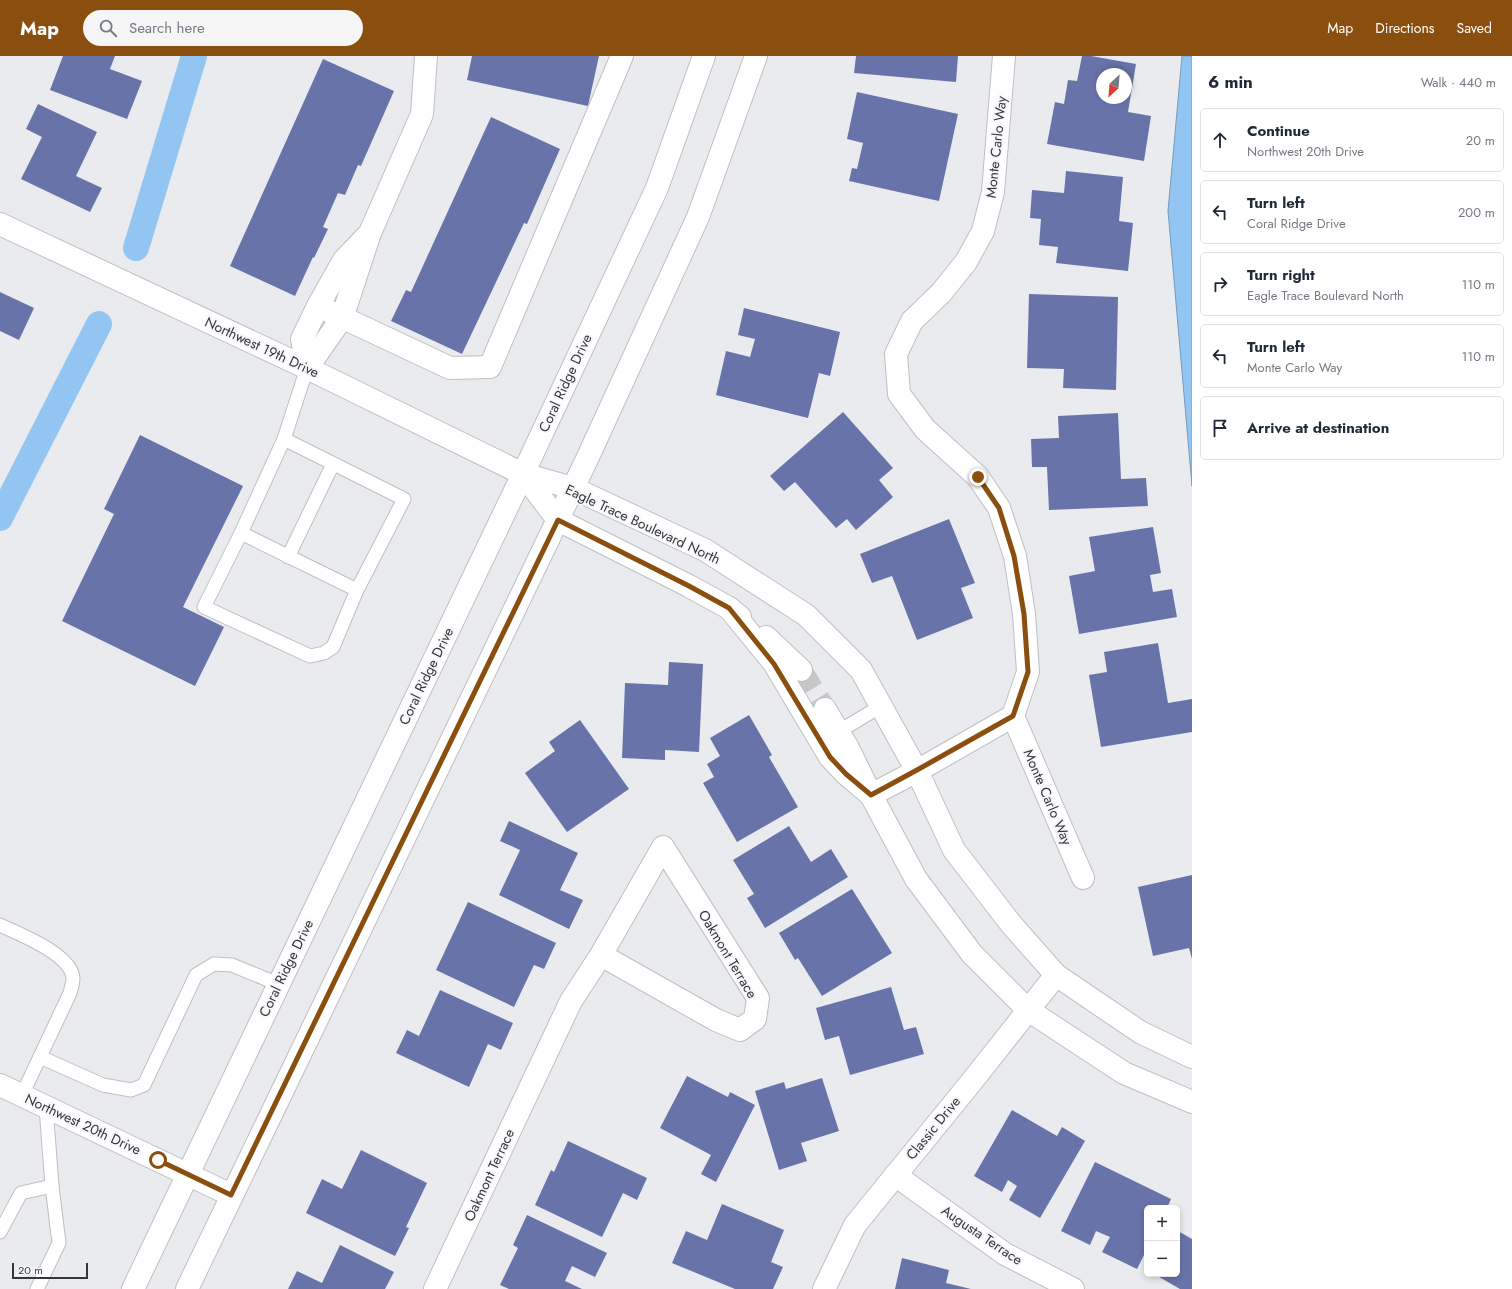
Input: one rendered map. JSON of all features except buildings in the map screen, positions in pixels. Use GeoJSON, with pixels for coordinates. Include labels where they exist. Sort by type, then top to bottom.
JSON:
{"type":"FeatureCollection","features":[{"type":"Feature","properties":{"kind":"street"},"geometry":{"type":"LineString","coordinates":[[308,368],[342,318],[370,232],[422,114],[426,56]]}},
{"type":"Feature","properties":{"kind":"street"},"geometry":{"type":"LineString","coordinates":[[318,306],[450,368],[490,367],[622,56]]}},
{"type":"Feature","properties":{"kind":"street","name":"Coral Ridge Drive"},"geometry":{"type":"LineString","coordinates":[[134,1289],[522,474],[656,188],[704,56]]}},
{"type":"Feature","properties":{"kind":"street"},"geometry":{"type":"LineString","coordinates":[[187,1289],[573,488],[698,217],[756,56]]}},
{"type":"Feature","properties":{"kind":"street","name":"Monte Carlo Way"},"geometry":{"type":"LineString","coordinates":[[1004,56],[993,192],[983,231],[966,262],[956,275],[941,293],[912,321],[896,354],[899,394],[925,429],[978,477],[999,508],[1014,556],[1024,614],[1028,672],[1013,716],[1083,878]]}},
{"type":"Feature","properties":{"kind":"street","name":"Northwest 19th Drive"},"geometry":{"type":"LineString","coordinates":[[0,224],[308,368],[522,474]]}},
{"type":"Feature","properties":{"kind":"street"},"geometry":{"type":"LineString","coordinates":[[308,368],[302,339],[318,306],[344,260],[370,232]]}},
{"type":"Feature","properties":{"kind":"street","name":"Eagle Trace Boulevard North"},"geometry":{"type":"LineString","coordinates":[[522,474],[573,488],[705,550],[806,615],[861,670],[917,770],[954,850],[1011,924],[1056,975],[1140,1032],[1192,1057]]}},
{"type":"Feature","properties":{"kind":"street","name":"Eagle Trace Boulevard North"},"geometry":{"type":"LineString","coordinates":[[522,474],[558,520],[689,586],[729,608],[773,643],[801,670]]}},
{"type":"Feature","properties":{"kind":"street","name":"Eagle Trace Boulevard North"},"geometry":{"type":"LineString","coordinates":[[729,608],[774,664],[830,757],[846,774],[871,795]]}},
{"type":"Feature","properties":{"kind":"street","name":"Eagle Trace Boulevard North"},"geometry":{"type":"LineString","coordinates":[[825,709],[916,879],[972,954],[1028,1010],[1124,1073],[1192,1102]]}},
{"type":"Feature","properties":{"kind":"street"},"geometry":{"type":"LineString","coordinates":[[871,795],[1013,716]]}},
{"type":"Feature","properties":{"kind":"street","name":"Oakmont Terrace"},"geometry":{"type":"LineString","coordinates":[[434,1289],[571,1001],[601,955],[663,847],[758,998],[754,1019],[740,1030],[716,1020],[601,955]]}},
{"type":"Feature","properties":{"kind":"street","name":"Classic Drive"},"geometry":{"type":"LineString","coordinates":[[824,1289],[855,1225],[1056,975]]}},
{"type":"Feature","properties":{"kind":"street","name":"Northwest 20th Drive"},"geometry":{"type":"LineString","coordinates":[[0,1085],[231,1195]]}},
{"type":"Feature","properties":{"kind":"street","name":"Augusta Terrace"},"geometry":{"type":"LineString","coordinates":[[895,1175],[1006,1254],[1073,1289]]}},
{"type":"Feature","properties":{"kind":"lane"},"geometry":{"type":"LineString","coordinates":[[284,439],[404,499],[357,590],[333,647],[324,653],[310,656],[204,607],[241,533],[284,439],[308,368]]}},
{"type":"Feature","properties":{"kind":"lane"},"geometry":{"type":"LineString","coordinates":[[288,557],[333,464]]}},
{"type":"Feature","properties":{"kind":"lane"},"geometry":{"type":"LineString","coordinates":[[241,533],[357,590]]}},
{"type":"Feature","properties":{"kind":"lane"},"geometry":{"type":"LineString","coordinates":[[838,732],[881,706]]}},
{"type":"Feature","properties":{"kind":"lane"},"geometry":{"type":"LineString","coordinates":[[0,925],[46,947],[66,963],[73,977],[70,993],[22,1095]]}},
{"type":"Feature","properties":{"kind":"lane"},"geometry":{"type":"LineString","coordinates":[[40,1057],[102,1085],[131,1090],[144,1084],[196,975],[214,964],[232,965],[278,984]]}},
{"type":"Feature","properties":{"kind":"lane"},"geometry":{"type":"LineString","coordinates":[[37,1289],[59,1243],[52,1186],[46,1107]]}},
{"type":"Feature","properties":{"kind":"lane"},"geometry":{"type":"LineString","coordinates":[[0,1232],[21,1193],[52,1186]]}},
{"type":"Feature","properties":{"kind":"water"},"geometry":{"type":"Polygon","coordinates":[[[1182,56],[1192,56],[1192,486],[1168,211],[1182,56]]]}},
{"type":"Feature","properties":{"kind":"waterway"},"geometry":{"type":"LineString","coordinates":[[136,248],[194,56]]}},
{"type":"Feature","properties":{"kind":"waterway"},"geometry":{"type":"LineString","coordinates":[[0,518],[99,324]]}},
{"type":"Feature","properties":{"kind":"tunnel"},"geometry":{"type":"LineString","coordinates":[[801,670],[825,709]]}},
{"type":"Feature","properties":{"kind":"route"},"geometry":{"type":"LineString","coordinates":[[158,1160],[231,1195],[442,763],[558,520],[689,586],[729,608],[774,664],[830,757],[846,774],[871,795],[1013,716],[1028,672],[1024,614],[1014,556],[999,508],[978,477]]}}]}
